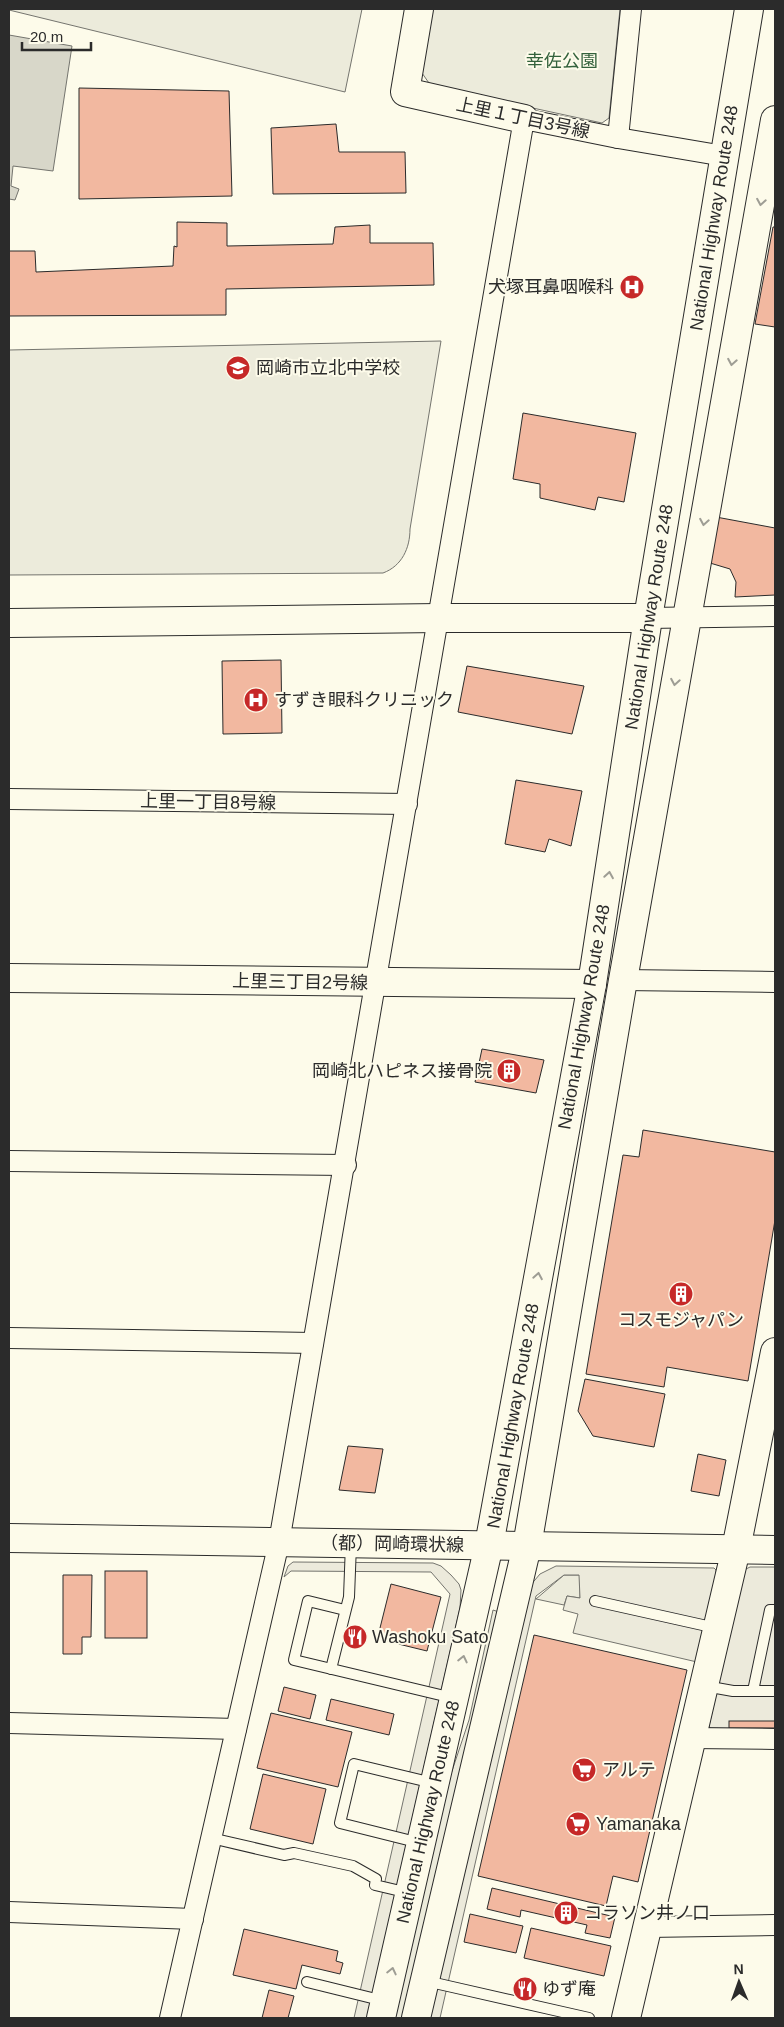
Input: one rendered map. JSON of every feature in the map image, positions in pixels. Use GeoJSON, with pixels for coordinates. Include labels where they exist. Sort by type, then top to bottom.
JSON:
{"type":"FeatureCollection","features":[{"type":"Feature","properties":{"kind":"main road","name":"上里１丁目3号線"},"geometry":{"type":"LineString","coordinates":[[419,9],[405,92],[524,119]]}},
{"type":"Feature","properties":{"kind":"main road","name":"National Highway Route 248"},"geometry":{"type":"LineString","coordinates":[[383,2010],[489,1545],[592,984],[648,618],[749,9]]}},
{"type":"Feature","properties":{"kind":"main road","name":"National Highway Route 248"},"geometry":{"type":"LineString","coordinates":[[416,2018],[527,1546],[687,616],[771,171],[775,120]]}},
{"type":"Feature","properties":{"kind":"main road"},"geometry":{"type":"LineString","coordinates":[[9,623],[439,618],[648,618]]}},
{"type":"Feature","properties":{"kind":"main road","name":"上里三丁目2号線"},"geometry":{"type":"LineString","coordinates":[[9,978],[592,984]]}},
{"type":"Feature","properties":{"kind":"main road"},"geometry":{"type":"LineString","coordinates":[[626,2018],[736,1549],[775,1352]]}},
{"type":"Feature","properties":{"kind":"main road","name":"（都）岡崎環状線"},"geometry":{"type":"LineString","coordinates":[[9,1538],[775,1550]]}},
{"type":"Feature","properties":{"kind":"street"},"geometry":{"type":"LineString","coordinates":[[618,138],[631,9]]}},
{"type":"Feature","properties":{"kind":"street","name":"上里１丁目3号線"},"geometry":{"type":"LineString","coordinates":[[524,119],[618,138],[724,156]]}},
{"type":"Feature","properties":{"kind":"street"},"geometry":{"type":"LineString","coordinates":[[170,2018],[279,1542],[346,1165],[524,119]]}},
{"type":"Feature","properties":{"kind":"street"},"geometry":{"type":"LineString","coordinates":[[648,618],[775,616]]}},
{"type":"Feature","properties":{"kind":"street","name":"上里一丁目8号線"},"geometry":{"type":"LineString","coordinates":[[9,800],[407,804]]}},
{"type":"Feature","properties":{"kind":"street"},"geometry":{"type":"LineString","coordinates":[[623,980],[775,982]]}},
{"type":"Feature","properties":{"kind":"street"},"geometry":{"type":"LineString","coordinates":[[9,1161],[346,1165]]}},
{"type":"Feature","properties":{"kind":"street"},"geometry":{"type":"LineString","coordinates":[[9,1338],[313,1343]]}},
{"type":"Feature","properties":{"kind":"street"},"geometry":{"type":"LineString","coordinates":[[9,1723],[236,1729]]}},
{"type":"Feature","properties":{"kind":"street"},"geometry":{"type":"LineString","coordinates":[[692,1738],[775,1739]]}},
{"type":"Feature","properties":{"kind":"street"},"geometry":{"type":"LineString","coordinates":[[9,1912],[193,1918]]}},
{"type":"Feature","properties":{"kind":"street"},"geometry":{"type":"LineString","coordinates":[[647,1927],[775,1925]]}},
{"type":"Feature","properties":{"kind":"lane"},"geometry":{"type":"LineString","coordinates":[[331,1669],[349,1597],[351,1543]]}},
{"type":"Feature","properties":{"kind":"lane"},"geometry":{"type":"LineString","coordinates":[[345,1610],[308,1601],[294,1660],[454,1698]]}},
{"type":"Feature","properties":{"kind":"lane"},"geometry":{"type":"LineString","coordinates":[[595,1601],[717,1628]]}},
{"type":"Feature","properties":{"kind":"lane"},"geometry":{"type":"LineString","coordinates":[[753,1692],[770,1610],[775,1610]]}},
{"type":"Feature","properties":{"kind":"lane"},"geometry":{"type":"LineString","coordinates":[[704,1686],[733,1691],[775,1691]]}},
{"type":"Feature","properties":{"kind":"lane"},"geometry":{"type":"LineString","coordinates":[[421,1843],[340,1823],[354,1764],[435,1784]]}},
{"type":"Feature","properties":{"kind":"lane"},"geometry":{"type":"LineString","coordinates":[[211,1838],[284,1855],[294,1853],[353,1866],[376,1879],[375,1885],[410,1893]]}},
{"type":"Feature","properties":{"kind":"lane"},"geometry":{"type":"LineString","coordinates":[[425,1981],[566,2016],[589,2018]]}},
{"type":"Feature","properties":{"kind":"lane"},"geometry":{"type":"LineString","coordinates":[[307,1982],[383,2010]]}},
{"type":"Feature","properties":{"kind":"green space"},"geometry":{"type":"Polygon","coordinates":[[[9,9],[362,9],[345,92],[9,9]]]}},
{"type":"Feature","properties":{"kind":"green space","name":"幸佐公園"},"geometry":{"type":"Polygon","coordinates":[[[432,9],[620,9],[609,118],[602,123],[431,86],[422,73],[432,9]]]}},
{"type":"Feature","properties":{"kind":"green space"},"geometry":{"type":"Polygon","coordinates":[[[441,341],[410,536],[404,556],[390,570],[383,573],[9,575],[9,350],[441,341]]]}},
{"type":"Feature","properties":{"kind":"green space"},"geometry":{"type":"Polygon","coordinates":[[[564,1575],[580,1575],[580,1598],[567,1596],[564,1605],[536,1599],[564,1575]]]}},
{"type":"Feature","properties":{"kind":"green space"},"geometry":{"type":"Polygon","coordinates":[[[493,1610],[499,1612],[402,2018],[392,2018],[437,1816],[469,1720],[493,1610]]]}},
{"type":"Feature","properties":{"kind":"shaded area"},"geometry":{"type":"Polygon","coordinates":[[[9,35],[72,46],[53,171],[13,166],[11,186],[19,189],[15,200],[9,199],[9,35]]]}},
{"type":"Feature","properties":{"kind":"shaded area"},"geometry":{"type":"Polygon","coordinates":[[[293,1562],[433,1563],[441,1566],[451,1575],[459,1584],[461,1590],[460,1608],[367,2018],[354,2018],[450,1594],[431,1572],[291,1571],[284,1577],[288,1566],[293,1562]]]}},
{"type":"Feature","properties":{"kind":"shaded area"},"geometry":{"type":"Polygon","coordinates":[[[556,1566],[714,1568],[716,1576],[697,1662],[573,1633],[578,1614],[563,1610],[567,1596],[580,1598],[579,1575],[564,1575],[536,1596],[440,2018],[426,2018],[529,1587],[540,1574],[556,1566]]]}},
{"type":"Feature","properties":{"kind":"shaded area"},"geometry":{"type":"Polygon","coordinates":[[[750,1567],[775,1567],[775,1729],[710,1728],[744,1570],[750,1567]]]}},
{"type":"Feature","properties":{"kind":"building"},"geometry":{"type":"Polygon","coordinates":[[[79,88],[229,91],[232,196],[79,199],[79,88]]]}},
{"type":"Feature","properties":{"kind":"building"},"geometry":{"type":"Polygon","coordinates":[[[336,124],[339,152],[405,152],[406,193],[273,194],[271,128],[336,124]]]}},
{"type":"Feature","properties":{"kind":"building"},"geometry":{"type":"Polygon","coordinates":[[[177,222],[227,223],[227,246],[333,244],[335,227],[370,225],[370,243],[433,243],[434,285],[226,289],[226,315],[9,316],[9,251],[35,251],[36,272],[173,266],[174,246],[177,247],[177,222]]]}},
{"type":"Feature","properties":{"kind":"building"},"geometry":{"type":"Polygon","coordinates":[[[773,227],[775,227],[775,327],[755,324],[773,227]]]}},
{"type":"Feature","properties":{"kind":"building"},"geometry":{"type":"Polygon","coordinates":[[[523,413],[636,433],[624,502],[598,497],[595,510],[540,498],[540,484],[513,479],[523,413]]]}},
{"type":"Feature","properties":{"kind":"building"},"geometry":{"type":"Polygon","coordinates":[[[716,517],[775,528],[775,595],[735,597],[736,582],[730,569],[710,563],[716,517]]]}},
{"type":"Feature","properties":{"kind":"building"},"geometry":{"type":"Polygon","coordinates":[[[281,660],[282,733],[223,734],[222,661],[281,660]]]}},
{"type":"Feature","properties":{"kind":"building"},"geometry":{"type":"Polygon","coordinates":[[[467,666],[584,686],[572,734],[458,712],[467,666]]]}},
{"type":"Feature","properties":{"kind":"building"},"geometry":{"type":"Polygon","coordinates":[[[516,780],[582,791],[571,846],[549,839],[545,852],[505,844],[516,780]]]}},
{"type":"Feature","properties":{"kind":"building","name":"岡崎北ハピネス接骨院"},"geometry":{"type":"Polygon","coordinates":[[[482,1049],[544,1060],[536,1093],[475,1082],[482,1049]]]}},
{"type":"Feature","properties":{"kind":"building","name":"コスモジャパン"},"geometry":{"type":"Polygon","coordinates":[[[643,1130],[775,1152],[775,1220],[748,1381],[667,1367],[664,1387],[586,1374],[623,1155],[639,1157],[643,1130]]]}},
{"type":"Feature","properties":{"kind":"building"},"geometry":{"type":"Polygon","coordinates":[[[585,1379],[665,1394],[654,1447],[593,1436],[578,1411],[585,1379]]]}},
{"type":"Feature","properties":{"kind":"building"},"geometry":{"type":"Polygon","coordinates":[[[348,1446],[383,1449],[375,1493],[339,1490],[348,1446]]]}},
{"type":"Feature","properties":{"kind":"building"},"geometry":{"type":"Polygon","coordinates":[[[698,1454],[726,1460],[719,1496],[691,1491],[698,1454]]]}},
{"type":"Feature","properties":{"kind":"building"},"geometry":{"type":"Polygon","coordinates":[[[105,1571],[147,1571],[147,1638],[105,1638],[105,1571]]]}},
{"type":"Feature","properties":{"kind":"building"},"geometry":{"type":"Polygon","coordinates":[[[63,1575],[92,1575],[91,1637],[82,1637],[82,1654],[63,1654],[63,1575]]]}},
{"type":"Feature","properties":{"kind":"building","name":"Washoku Sato"},"geometry":{"type":"Polygon","coordinates":[[[391,1584],[441,1597],[427,1651],[382,1640],[384,1633],[379,1632],[391,1584]]]}},
{"type":"Feature","properties":{"kind":"building","name":"アルテ"},"geometry":{"type":"Polygon","coordinates":[[[534,1635],[687,1670],[638,1882],[613,1876],[606,1906],[478,1876],[534,1635]]]}},
{"type":"Feature","properties":{"kind":"building"},"geometry":{"type":"Polygon","coordinates":[[[284,1687],[316,1695],[310,1719],[278,1711],[284,1687]]]}},
{"type":"Feature","properties":{"kind":"building"},"geometry":{"type":"Polygon","coordinates":[[[331,1699],[394,1714],[389,1735],[326,1720],[331,1699]]]}},
{"type":"Feature","properties":{"kind":"building"},"geometry":{"type":"Polygon","coordinates":[[[271,1713],[352,1732],[338,1787],[257,1768],[271,1713]]]}},
{"type":"Feature","properties":{"kind":"building"},"geometry":{"type":"Polygon","coordinates":[[[729,1721],[775,1721],[775,1728],[729,1728],[729,1721]]]}},
{"type":"Feature","properties":{"kind":"building"},"geometry":{"type":"Polygon","coordinates":[[[263,1774],[326,1789],[313,1844],[250,1829],[263,1774]]]}},
{"type":"Feature","properties":{"kind":"building","name":"コラソン井ノ口"},"geometry":{"type":"Polygon","coordinates":[[[492,1888],[615,1917],[610,1938],[585,1933],[587,1925],[521,1910],[520,1917],[487,1909],[492,1888]]]}},
{"type":"Feature","properties":{"kind":"building"},"geometry":{"type":"Polygon","coordinates":[[[470,1914],[523,1926],[516,1953],[464,1942],[470,1914]]]}},
{"type":"Feature","properties":{"kind":"building"},"geometry":{"type":"Polygon","coordinates":[[[531,1928],[611,1946],[604,1976],[524,1958],[531,1928]]]}},
{"type":"Feature","properties":{"kind":"building"},"geometry":{"type":"Polygon","coordinates":[[[244,1929],[338,1951],[336,1961],[343,1963],[340,1974],[302,1965],[296,1989],[233,1975],[244,1929]]]}},
{"type":"Feature","properties":{"kind":"building"},"geometry":{"type":"Polygon","coordinates":[[[269,1990],[294,1996],[288,2018],[262,2018],[269,1990]]]}},
{"type":"Feature","properties":{"kind":"place","name":"犬塚耳鼻咽喉科"},"geometry":{"type":"Point","coordinates":[632,287]}},
{"type":"Feature","properties":{"kind":"place","name":"岡崎市立北中学校"},"geometry":{"type":"Point","coordinates":[238,368]}},
{"type":"Feature","properties":{"kind":"place","name":"すずき眼科クリニック"},"geometry":{"type":"Point","coordinates":[256,700]}},
{"type":"Feature","properties":{"kind":"place","name":"岡崎北ハピネス接骨院"},"geometry":{"type":"Point","coordinates":[509,1071]}},
{"type":"Feature","properties":{"kind":"place","name":"コスモジャパン"},"geometry":{"type":"Point","coordinates":[681,1294]}},
{"type":"Feature","properties":{"kind":"place","name":"Washoku Sato"},"geometry":{"type":"Point","coordinates":[355,1637]}},
{"type":"Feature","properties":{"kind":"place","name":"アルテ"},"geometry":{"type":"Point","coordinates":[584,1770]}},
{"type":"Feature","properties":{"kind":"place","name":"Yamanaka"},"geometry":{"type":"Point","coordinates":[578,1824]}},
{"type":"Feature","properties":{"kind":"place","name":"コラソン井ノ口"},"geometry":{"type":"Point","coordinates":[566,1913]}},
{"type":"Feature","properties":{"kind":"place","name":"ゆず庵"},"geometry":{"type":"Point","coordinates":[525,1989]}}]}
